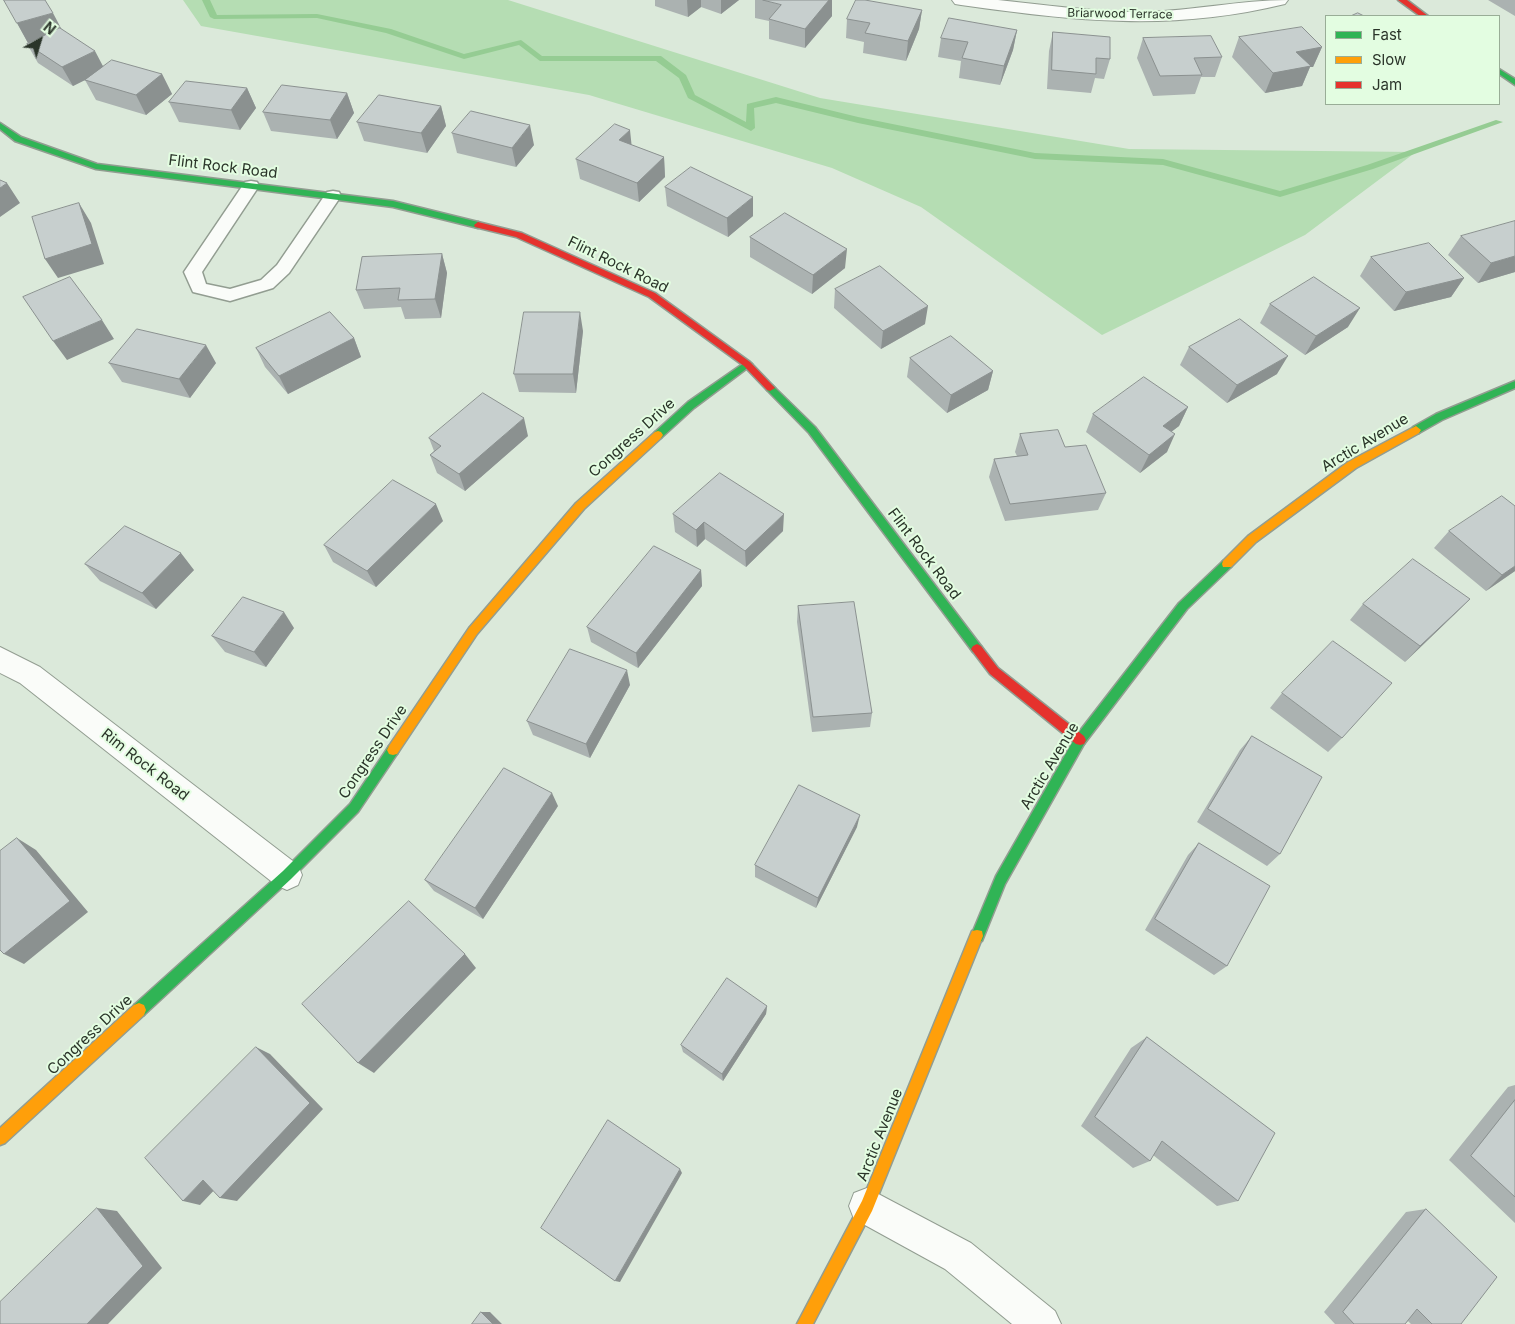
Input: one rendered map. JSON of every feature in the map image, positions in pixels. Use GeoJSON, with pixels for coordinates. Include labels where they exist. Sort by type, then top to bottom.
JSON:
{"type":"FeatureCollection","features":[{"type":"Feature","properties":{"kind":"street","name":"Briarwood Terrace"},"geometry":{"type":"LineString","coordinates":[[961,0],[1059,14],[1159,17],[1253,7],[1279,0]]}},
{"type":"Feature","properties":{"kind":"street"},"geometry":{"type":"LineString","coordinates":[[1402,0],[1423,15]]}},
{"type":"Feature","properties":{"kind":"street"},"geometry":{"type":"LineString","coordinates":[[1500,72],[1515,83]]}},
{"type":"Feature","properties":{"kind":"street","name":"Flint Rock Road"},"geometry":{"type":"LineString","coordinates":[[0,125],[18,139],[96,166],[393,204],[519,235],[652,294],[747,364],[812,430],[994,671],[1080,740]]}},
{"type":"Feature","properties":{"kind":"street","name":"Congress Drive"},"geometry":{"type":"LineString","coordinates":[[0,1138],[287,875],[354,808],[473,631],[580,506],[691,405],[747,364]]}},
{"type":"Feature","properties":{"kind":"street","name":"Arctic Avenue"},"geometry":{"type":"LineString","coordinates":[[805,1324],[867,1206],[1000,880],[1080,740],[1184,606],[1252,539],[1352,465],[1439,417],[1515,384]]}},
{"type":"Feature","properties":{"kind":"street","name":"Rim Rock Road"},"geometry":{"type":"LineString","coordinates":[[0,659],[30,675],[287,875]]}},
{"type":"Feature","properties":{"kind":"street"},"geometry":{"type":"LineString","coordinates":[[867,1206],[958,1256],[1042,1324]]}},
{"type":"Feature","properties":{"kind":"lane"},"geometry":{"type":"LineString","coordinates":[[251,186],[193,272],[199,288],[230,295],[267,284],[284,269],[333,196]]}},
{"type":"Feature","properties":{"kind":"green space"},"geometry":{"type":"Polygon","coordinates":[[[183,0],[508,0],[820,98],[1129,149],[1416,152],[1305,235],[1102,335],[921,207],[832,168],[589,95],[201,26],[183,0]]]}},
{"type":"Feature","properties":{"kind":"building"},"geometry":{"type":"Polygon","coordinates":[[[4,0],[45,0],[53,13],[17,23],[4,0]]]}},
{"type":"Feature","properties":{"kind":"building"},"geometry":{"type":"Polygon","coordinates":[[[763,0],[829,0],[805,29],[769,19],[781,5],[763,0]]]}},
{"type":"Feature","properties":{"kind":"building"},"geometry":{"type":"Polygon","coordinates":[[[856,0],[922,10],[908,41],[865,33],[870,23],[847,19],[856,0]]]}},
{"type":"Feature","properties":{"kind":"building"},"geometry":{"type":"Polygon","coordinates":[[[949,18],[1017,30],[1004,66],[962,58],[968,42],[941,38],[949,18]]]}},
{"type":"Feature","properties":{"kind":"building"},"geometry":{"type":"Polygon","coordinates":[[[1302,27],[1322,47],[1296,52],[1311,66],[1273,73],[1239,37],[1302,27]]]}},
{"type":"Feature","properties":{"kind":"building"},"geometry":{"type":"Polygon","coordinates":[[[60,28],[95,51],[62,67],[27,44],[60,28]]]}},
{"type":"Feature","properties":{"kind":"building"},"geometry":{"type":"Polygon","coordinates":[[[1053,32],[1110,37],[1110,59],[1096,58],[1096,74],[1052,70],[1053,32]]]}},
{"type":"Feature","properties":{"kind":"building"},"geometry":{"type":"Polygon","coordinates":[[[1211,36],[1222,57],[1194,58],[1202,75],[1160,76],[1143,38],[1211,36]]]}},
{"type":"Feature","properties":{"kind":"building"},"geometry":{"type":"Polygon","coordinates":[[[112,60],[162,74],[136,95],[85,80],[112,60]]]}},
{"type":"Feature","properties":{"kind":"building"},"geometry":{"type":"Polygon","coordinates":[[[186,81],[247,88],[231,110],[169,102],[186,81]]]}},
{"type":"Feature","properties":{"kind":"building"},"geometry":{"type":"Polygon","coordinates":[[[282,85],[347,93],[330,120],[263,112],[282,85]]]}},
{"type":"Feature","properties":{"kind":"building"},"geometry":{"type":"Polygon","coordinates":[[[379,95],[441,106],[421,133],[357,122],[379,95]]]}},
{"type":"Feature","properties":{"kind":"building"},"geometry":{"type":"Polygon","coordinates":[[[471,111],[530,125],[512,148],[452,133],[471,111]]]}},
{"type":"Feature","properties":{"kind":"building"},"geometry":{"type":"Polygon","coordinates":[[[615,124],[630,130],[619,140],[664,157],[637,183],[576,159],[615,124]]]}},
{"type":"Feature","properties":{"kind":"building"},"geometry":{"type":"Polygon","coordinates":[[[691,167],[753,197],[727,218],[665,187],[691,167]]]}},
{"type":"Feature","properties":{"kind":"building"},"geometry":{"type":"Polygon","coordinates":[[[0,180],[7,183],[0,188],[0,180]]]}},
{"type":"Feature","properties":{"kind":"building"},"geometry":{"type":"Polygon","coordinates":[[[79,203],[92,244],[45,259],[32,217],[79,203]]]}},
{"type":"Feature","properties":{"kind":"building"},"geometry":{"type":"Polygon","coordinates":[[[785,213],[847,249],[813,275],[750,237],[785,213]]]}},
{"type":"Feature","properties":{"kind":"building"},"geometry":{"type":"Polygon","coordinates":[[[1515,221],[1515,256],[1491,263],[1461,236],[1515,221]]]}},
{"type":"Feature","properties":{"kind":"building"},"geometry":{"type":"Polygon","coordinates":[[[1429,243],[1464,278],[1406,292],[1371,257],[1429,243]]]}},
{"type":"Feature","properties":{"kind":"building"},"geometry":{"type":"Polygon","coordinates":[[[442,254],[435,299],[398,300],[400,288],[356,290],[362,257],[442,254]]]}},
{"type":"Feature","properties":{"kind":"building"},"geometry":{"type":"Polygon","coordinates":[[[880,266],[928,306],[883,331],[835,289],[880,266]]]}},
{"type":"Feature","properties":{"kind":"building"},"geometry":{"type":"Polygon","coordinates":[[[70,277],[102,320],[53,341],[23,297],[70,277]]]}},
{"type":"Feature","properties":{"kind":"building"},"geometry":{"type":"Polygon","coordinates":[[[1314,277],[1360,308],[1316,336],[1270,304],[1314,277]]]}},
{"type":"Feature","properties":{"kind":"building"},"geometry":{"type":"Polygon","coordinates":[[[330,312],[354,338],[279,376],[256,348],[330,312]]]}},
{"type":"Feature","properties":{"kind":"building"},"geometry":{"type":"Polygon","coordinates":[[[524,312],[580,312],[573,374],[514,374],[524,312]]]}},
{"type":"Feature","properties":{"kind":"building"},"geometry":{"type":"Polygon","coordinates":[[[1240,319],[1288,356],[1237,385],[1189,347],[1240,319]]]}},
{"type":"Feature","properties":{"kind":"building"},"geometry":{"type":"Polygon","coordinates":[[[137,329],[206,345],[179,379],[109,363],[137,329]]]}},
{"type":"Feature","properties":{"kind":"building"},"geometry":{"type":"Polygon","coordinates":[[[951,336],[993,371],[951,395],[910,358],[951,336]]]}},
{"type":"Feature","properties":{"kind":"building"},"geometry":{"type":"Polygon","coordinates":[[[1144,377],[1188,407],[1163,426],[1175,434],[1149,455],[1093,414],[1144,377]]]}},
{"type":"Feature","properties":{"kind":"building"},"geometry":{"type":"Polygon","coordinates":[[[483,393],[524,418],[459,474],[430,455],[441,446],[429,438],[483,393]]]}},
{"type":"Feature","properties":{"kind":"building"},"geometry":{"type":"Polygon","coordinates":[[[1058,430],[1065,447],[1086,445],[1106,493],[1010,504],[994,459],[1028,455],[1020,434],[1058,430]]]}},
{"type":"Feature","properties":{"kind":"building"},"geometry":{"type":"Polygon","coordinates":[[[720,473],[784,514],[745,551],[704,522],[696,530],[673,514],[720,473]]]}},
{"type":"Feature","properties":{"kind":"building"},"geometry":{"type":"Polygon","coordinates":[[[393,480],[436,504],[367,571],[324,545],[393,480]]]}},
{"type":"Feature","properties":{"kind":"building"},"geometry":{"type":"Polygon","coordinates":[[[1502,496],[1515,506],[1515,566],[1502,575],[1449,531],[1502,496]]]}},
{"type":"Feature","properties":{"kind":"building"},"geometry":{"type":"Polygon","coordinates":[[[125,526],[181,553],[142,593],[85,564],[125,526]]]}},
{"type":"Feature","properties":{"kind":"building"},"geometry":{"type":"Polygon","coordinates":[[[654,546],[701,570],[636,653],[587,627],[654,546]]]}},
{"type":"Feature","properties":{"kind":"building"},"geometry":{"type":"Polygon","coordinates":[[[1413,559],[1470,599],[1420,646],[1363,604],[1413,559]]]}},
{"type":"Feature","properties":{"kind":"building"},"geometry":{"type":"Polygon","coordinates":[[[243,597],[284,612],[254,652],[212,636],[243,597]]]}},
{"type":"Feature","properties":{"kind":"building"},"geometry":{"type":"Polygon","coordinates":[[[854,602],[872,713],[813,717],[798,606],[854,602]]]}},
{"type":"Feature","properties":{"kind":"building"},"geometry":{"type":"Polygon","coordinates":[[[1333,641],[1392,683],[1342,738],[1282,693],[1333,641]]]}},
{"type":"Feature","properties":{"kind":"building"},"geometry":{"type":"Polygon","coordinates":[[[570,649],[627,670],[586,744],[527,721],[570,649]]]}},
{"type":"Feature","properties":{"kind":"building"},"geometry":{"type":"Polygon","coordinates":[[[1252,736],[1322,777],[1280,854],[1208,809],[1252,736]]]}},
{"type":"Feature","properties":{"kind":"building"},"geometry":{"type":"Polygon","coordinates":[[[504,768],[552,793],[475,908],[425,880],[504,768]]]}},
{"type":"Feature","properties":{"kind":"building"},"geometry":{"type":"Polygon","coordinates":[[[799,785],[860,815],[818,898],[755,865],[799,785]]]}},
{"type":"Feature","properties":{"kind":"building"},"geometry":{"type":"Polygon","coordinates":[[[17,838],[70,901],[4,954],[0,950],[0,851],[17,838]]]}},
{"type":"Feature","properties":{"kind":"building"},"geometry":{"type":"Polygon","coordinates":[[[1199,843],[1270,886],[1227,966],[1155,919],[1199,843]]]}},
{"type":"Feature","properties":{"kind":"building"},"geometry":{"type":"Polygon","coordinates":[[[409,901],[465,954],[358,1063],[302,1004],[409,901]]]}},
{"type":"Feature","properties":{"kind":"building"},"geometry":{"type":"Polygon","coordinates":[[[727,978],[767,1006],[722,1074],[681,1045],[727,978]]]}},
{"type":"Feature","properties":{"kind":"building"},"geometry":{"type":"Polygon","coordinates":[[[1147,1037],[1275,1133],[1238,1201],[1162,1141],[1150,1161],[1095,1117],[1147,1037]]]}},
{"type":"Feature","properties":{"kind":"building"},"geometry":{"type":"Polygon","coordinates":[[[256,1047],[310,1103],[220,1198],[203,1180],[183,1201],[145,1158],[256,1047]]]}},
{"type":"Feature","properties":{"kind":"building"},"geometry":{"type":"Polygon","coordinates":[[[1515,1100],[1515,1197],[1471,1156],[1515,1100]]]}},
{"type":"Feature","properties":{"kind":"building"},"geometry":{"type":"Polygon","coordinates":[[[608,1120],[680,1169],[615,1281],[541,1228],[608,1120]]]}},
{"type":"Feature","properties":{"kind":"building"},"geometry":{"type":"Polygon","coordinates":[[[97,1208],[143,1266],[87,1324],[0,1324],[0,1302],[97,1208]]]}},
{"type":"Feature","properties":{"kind":"building"},"geometry":{"type":"Polygon","coordinates":[[[1426,1209],[1497,1277],[1461,1324],[1432,1324],[1417,1309],[1405,1324],[1354,1324],[1343,1312],[1426,1209]]]}},
{"type":"Feature","properties":{"kind":"building"},"geometry":{"type":"Polygon","coordinates":[[[481,1312],[493,1324],[472,1324],[481,1312]]]}},
{"type":"Feature","properties":{"kind":"waterway"},"geometry":{"type":"LineString","coordinates":[[206,0],[214,17],[317,16],[388,31],[464,57],[521,42],[540,59],[658,58],[683,77],[691,96],[751,128],[750,106],[776,100],[858,120],[1035,156],[1163,162],[1280,194],[1370,167],[1499,122]]}},
{"type":"Feature","properties":{"kind":"traffic: fast"},"geometry":{"type":"LineString","coordinates":[[1500,72],[1515,83]]}},
{"type":"Feature","properties":{"kind":"traffic: fast"},"geometry":{"type":"LineString","coordinates":[[0,125],[18,139],[96,166],[393,204],[478,225]]}},
{"type":"Feature","properties":{"kind":"traffic: fast"},"geometry":{"type":"LineString","coordinates":[[658,435],[691,405],[747,364]]}},
{"type":"Feature","properties":{"kind":"traffic: fast"},"geometry":{"type":"LineString","coordinates":[[1416,430],[1439,417],[1515,384]]}},
{"type":"Feature","properties":{"kind":"traffic: fast"},"geometry":{"type":"LineString","coordinates":[[770,388],[812,430],[977,649]]}},
{"type":"Feature","properties":{"kind":"traffic: fast"},"geometry":{"type":"LineString","coordinates":[[977,936],[1000,880],[1080,740],[1183,606],[1227,564]]}},
{"type":"Feature","properties":{"kind":"traffic: fast"},"geometry":{"type":"LineString","coordinates":[[139,1010],[287,875],[354,808],[393,750]]}},
{"type":"Feature","properties":{"kind":"traffic: slow"},"geometry":{"type":"LineString","coordinates":[[1227,564],[1252,539],[1352,465],[1416,430]]}},
{"type":"Feature","properties":{"kind":"traffic: slow"},"geometry":{"type":"LineString","coordinates":[[393,750],[473,631],[580,506],[658,435]]}},
{"type":"Feature","properties":{"kind":"traffic: slow"},"geometry":{"type":"LineString","coordinates":[[805,1324],[867,1206],[977,936]]}},
{"type":"Feature","properties":{"kind":"traffic: slow"},"geometry":{"type":"LineString","coordinates":[[0,1138],[139,1010]]}},
{"type":"Feature","properties":{"kind":"traffic: jam"},"geometry":{"type":"LineString","coordinates":[[1402,0],[1423,15]]}},
{"type":"Feature","properties":{"kind":"traffic: jam"},"geometry":{"type":"LineString","coordinates":[[478,225],[519,235],[652,295],[747,364],[770,388]]}},
{"type":"Feature","properties":{"kind":"traffic: jam"},"geometry":{"type":"LineString","coordinates":[[977,649],[994,671],[1080,740]]}}]}
